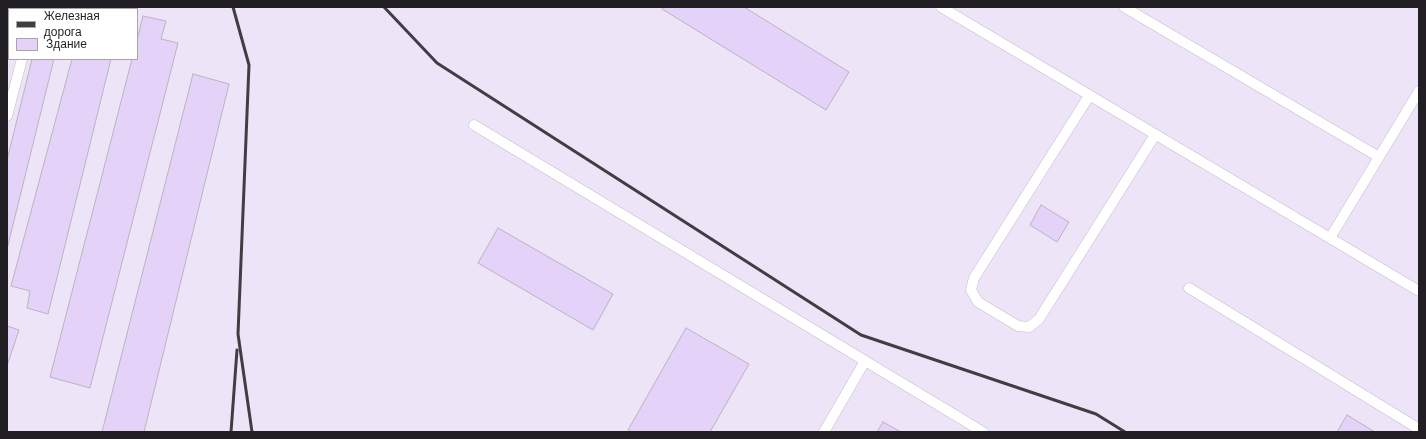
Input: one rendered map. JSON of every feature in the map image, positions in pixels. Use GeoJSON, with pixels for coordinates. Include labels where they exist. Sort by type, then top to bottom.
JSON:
{"type":"FeatureCollection","features":[{"type":"Feature","properties":{"kind":"lane"},"geometry":{"type":"LineString","coordinates":[[941,7],[1419,291]]}},
{"type":"Feature","properties":{"kind":"lane"},"geometry":{"type":"LineString","coordinates":[[1124,7],[1378,157]]}},
{"type":"Feature","properties":{"kind":"lane"},"geometry":{"type":"LineString","coordinates":[[7,116],[22,60]]}},
{"type":"Feature","properties":{"kind":"lane"},"geometry":{"type":"LineString","coordinates":[[1330,238],[1419,91]]}},
{"type":"Feature","properties":{"kind":"lane"},"geometry":{"type":"LineString","coordinates":[[1089,96],[974,278],[971,290],[978,302],[1018,326],[1029,327],[1039,319],[1155,135]]}},
{"type":"Feature","properties":{"kind":"lane"},"geometry":{"type":"LineString","coordinates":[[474,126],[983,432]]}},
{"type":"Feature","properties":{"kind":"lane"},"geometry":{"type":"LineString","coordinates":[[1188,288],[1419,429]]}},
{"type":"Feature","properties":{"kind":"lane"},"geometry":{"type":"LineString","coordinates":[[824,432],[865,361]]}},
{"type":"Feature","properties":{"kind":"shaded area"},"geometry":{"type":"Polygon","coordinates":[[[7,7],[1419,7],[1419,432],[7,432],[7,7]]]}},
{"type":"Feature","properties":{"kind":"building"},"geometry":{"type":"Polygon","coordinates":[[[45,7],[67,7],[67,8],[45,7]]]}},
{"type":"Feature","properties":{"kind":"building"},"geometry":{"type":"Polygon","coordinates":[[[86,7],[124,7],[124,8],[86,7]]]}},
{"type":"Feature","properties":{"kind":"building"},"geometry":{"type":"Polygon","coordinates":[[[663,7],[744,7],[849,72],[826,110],[662,9],[663,7]]]}},
{"type":"Feature","properties":{"kind":"building"},"geometry":{"type":"Polygon","coordinates":[[[143,16],[166,21],[161,39],[178,43],[90,388],[50,377],[132,60],[138,60],[138,36],[143,16]]]}},
{"type":"Feature","properties":{"kind":"building"},"geometry":{"type":"Polygon","coordinates":[[[32,60],[54,60],[7,249],[7,160],[32,60]]]}},
{"type":"Feature","properties":{"kind":"building"},"geometry":{"type":"Polygon","coordinates":[[[72,60],[111,60],[48,314],[27,308],[30,291],[11,286],[72,60]]]}},
{"type":"Feature","properties":{"kind":"building"},"geometry":{"type":"Polygon","coordinates":[[[193,74],[229,84],[144,432],[102,432],[193,74]]]}},
{"type":"Feature","properties":{"kind":"building"},"geometry":{"type":"Polygon","coordinates":[[[1041,205],[1069,222],[1057,242],[1030,225],[1041,205]]]}},
{"type":"Feature","properties":{"kind":"building"},"geometry":{"type":"Polygon","coordinates":[[[498,228],[613,294],[593,330],[478,263],[498,228]]]}},
{"type":"Feature","properties":{"kind":"building"},"geometry":{"type":"Polygon","coordinates":[[[7,326],[19,330],[7,366],[7,326]]]}},
{"type":"Feature","properties":{"kind":"building"},"geometry":{"type":"Polygon","coordinates":[[[686,328],[749,364],[710,432],[632,432],[628,430],[686,328]]]}},
{"type":"Feature","properties":{"kind":"building"},"geometry":{"type":"Polygon","coordinates":[[[1347,415],[1375,432],[1337,432],[1347,415]]]}},
{"type":"Feature","properties":{"kind":"building"},"geometry":{"type":"Polygon","coordinates":[[[883,422],[901,432],[877,432],[883,422]]]}},
{"type":"Feature","properties":{"kind":"railway"},"geometry":{"type":"LineString","coordinates":[[233,7],[249,65],[238,334],[252,432]]}},
{"type":"Feature","properties":{"kind":"railway"},"geometry":{"type":"LineString","coordinates":[[384,7],[437,63],[861,335],[1096,414],[1125,432]]}},
{"type":"Feature","properties":{"kind":"railway"},"geometry":{"type":"LineString","coordinates":[[231,432],[237,350]]}}]}
